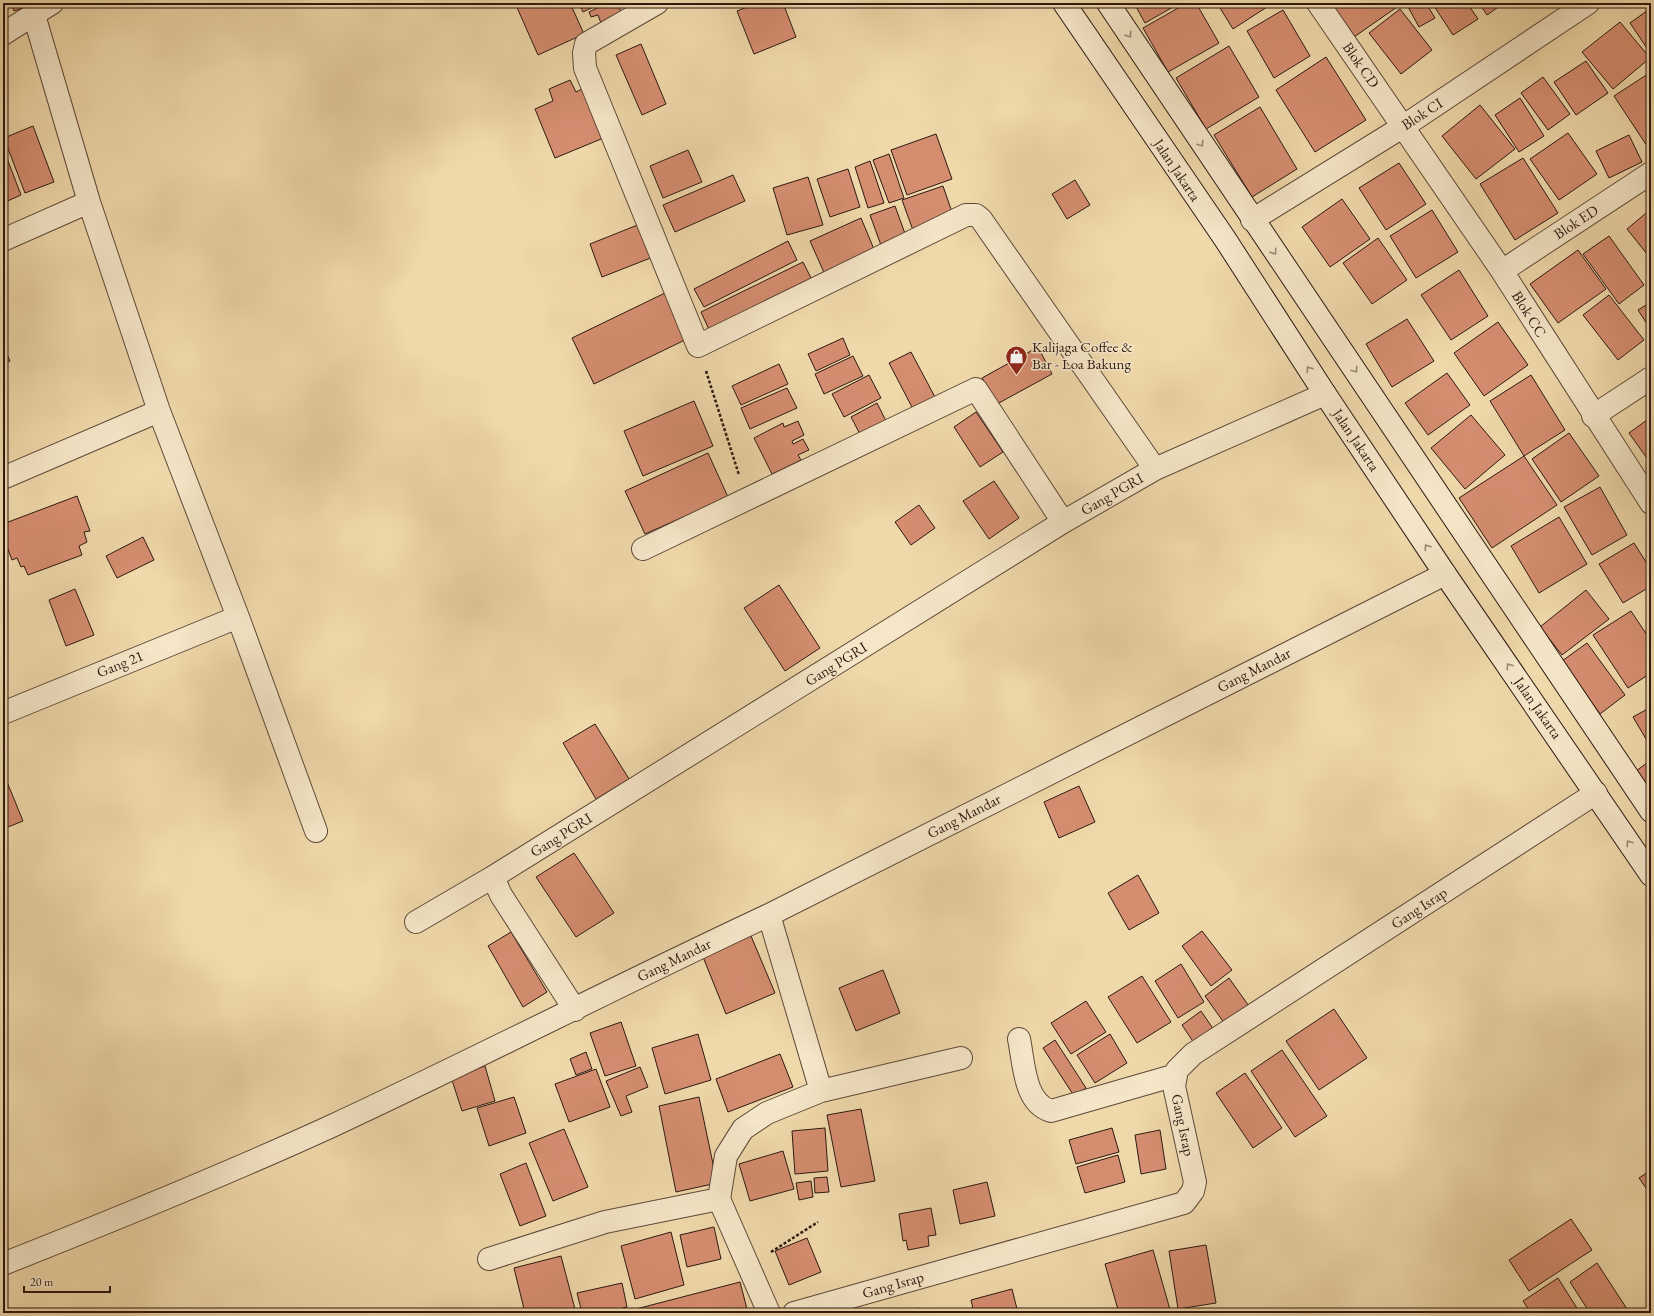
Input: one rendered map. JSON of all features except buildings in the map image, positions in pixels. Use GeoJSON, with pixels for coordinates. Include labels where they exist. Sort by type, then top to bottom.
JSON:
{"type":"FeatureCollection","features":[{"type":"Feature","properties":{"kind":"street"},"geometry":{"type":"LineString","coordinates":[[657,3],[586,44],[584,53],[585,68],[698,346],[966,215],[976,215],[981,219],[1155,468]]}},
{"type":"Feature","properties":{"kind":"street","name":"Jalan Jakarta"},"geometry":{"type":"LineString","coordinates":[[1064,3],[1225,239],[1325,394],[1445,574],[1651,875]]}},
{"type":"Feature","properties":{"kind":"street"},"geometry":{"type":"LineString","coordinates":[[1108,3],[1252,220],[1651,811]]}},
{"type":"Feature","properties":{"kind":"street","name":"Blok CD"},"geometry":{"type":"LineString","coordinates":[[1318,3],[1404,126]]}},
{"type":"Feature","properties":{"kind":"street","name":"Blok CI"},"geometry":{"type":"LineString","coordinates":[[1225,239],[1252,220],[1404,126],[1588,3]]}},
{"type":"Feature","properties":{"kind":"street"},"geometry":{"type":"LineString","coordinates":[[3,34],[43,9],[89,202],[159,411],[238,617],[316,831]]}},
{"type":"Feature","properties":{"kind":"street","name":"Blok CC"},"geometry":{"type":"LineString","coordinates":[[1404,126],[1502,271],[1651,503]]}},
{"type":"Feature","properties":{"kind":"street","name":"Blok ED"},"geometry":{"type":"LineString","coordinates":[[1502,271],[1651,173]]}},
{"type":"Feature","properties":{"kind":"street"},"geometry":{"type":"LineString","coordinates":[[3,240],[89,202]]}},
{"type":"Feature","properties":{"kind":"street"},"geometry":{"type":"LineString","coordinates":[[1594,416],[1651,378]]}},
{"type":"Feature","properties":{"kind":"street"},"geometry":{"type":"LineString","coordinates":[[642,549],[976,389],[1064,522]]}},
{"type":"Feature","properties":{"kind":"street","name":"Gang PGRI"},"geometry":{"type":"LineString","coordinates":[[416,922],[493,877],[1064,522],[1155,468],[1325,394]]}},
{"type":"Feature","properties":{"kind":"street"},"geometry":{"type":"LineString","coordinates":[[3,478],[159,411]]}},
{"type":"Feature","properties":{"kind":"street","name":"Gang Mandar"},"geometry":{"type":"LineString","coordinates":[[3,1264],[112,1220],[333,1125],[482,1055],[661,965],[769,915],[1445,574]]}},
{"type":"Feature","properties":{"kind":"street","name":"Gang 21"},"geometry":{"type":"LineString","coordinates":[[3,713],[238,617]]}},
{"type":"Feature","properties":{"kind":"street","name":"Gang Israp"},"geometry":{"type":"LineString","coordinates":[[794,1313],[1184,1202],[1193,1191],[1195,1182],[1174,1086],[1177,1070],[1193,1054],[1596,793]]}},
{"type":"Feature","properties":{"kind":"street"},"geometry":{"type":"LineString","coordinates":[[493,877],[501,895],[574,1010]]}},
{"type":"Feature","properties":{"kind":"street"},"geometry":{"type":"LineString","coordinates":[[769,915],[821,1091]]}},
{"type":"Feature","properties":{"kind":"street"},"geometry":{"type":"LineString","coordinates":[[1019,1039],[1030,1094],[1038,1104],[1051,1110],[1176,1075]]}},
{"type":"Feature","properties":{"kind":"street"},"geometry":{"type":"LineString","coordinates":[[769,1313],[718,1199],[726,1156],[743,1129],[767,1113],[821,1091],[961,1058]]}},
{"type":"Feature","properties":{"kind":"street"},"geometry":{"type":"LineString","coordinates":[[489,1259],[604,1222],[718,1199]]}},
{"type":"Feature","properties":{"kind":"path"},"geometry":{"type":"LineString","coordinates":[[698,346],[746,498]]}},
{"type":"Feature","properties":{"kind":"path"},"geometry":{"type":"LineString","coordinates":[[748,1266],[818,1222]]}},
{"type":"Feature","properties":{"kind":"place","name":"Kalijaga Coffee & Bar - Loa Bakung"},"geometry":{"type":"Point","coordinates":[1017,376]}}]}
